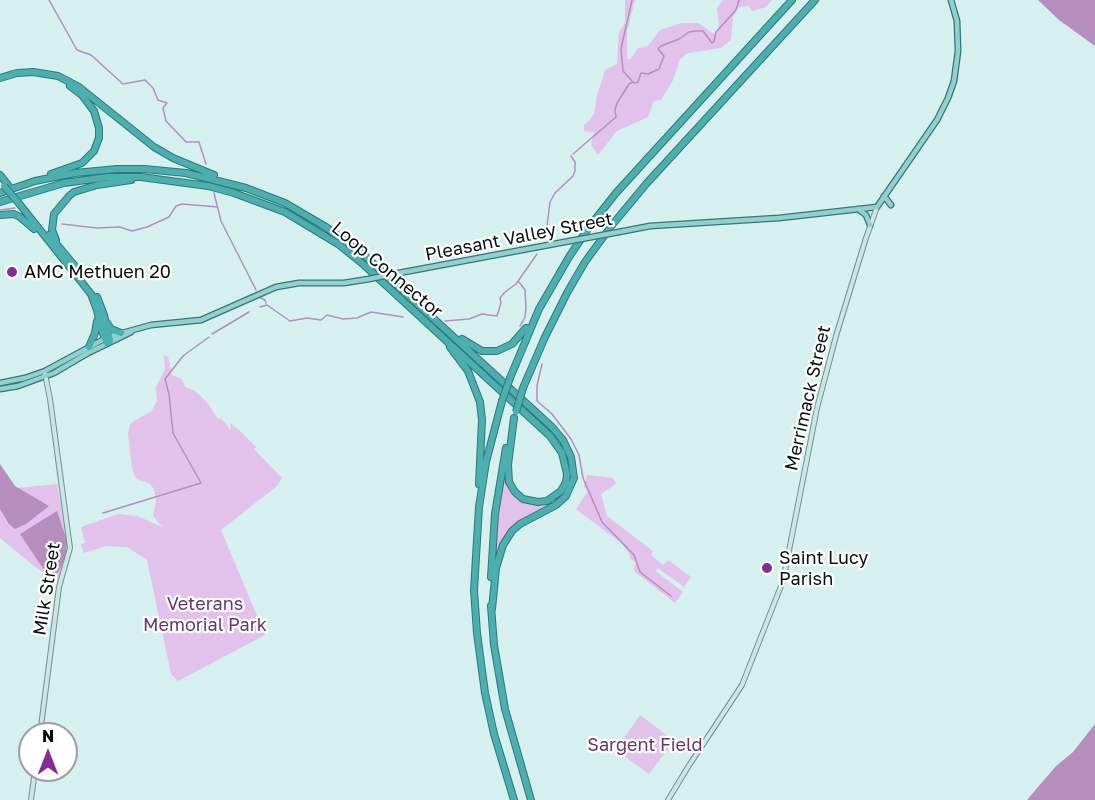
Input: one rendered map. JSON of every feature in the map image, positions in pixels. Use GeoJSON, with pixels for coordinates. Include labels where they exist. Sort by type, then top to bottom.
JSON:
{"type":"FeatureCollection","features":[{"type":"Feature","properties":{"kind":"highway"},"geometry":{"type":"LineString","coordinates":[[420,305],[473,347],[491,352],[503,349],[516,341],[539,309],[569,257],[616,193],[792,0]]}},
{"type":"Feature","properties":{"kind":"highway"},"geometry":{"type":"LineString","coordinates":[[531,800],[504,709],[494,645],[492,609],[491,557],[495,514],[502,466],[523,388],[567,293],[585,262],[612,225],[647,183],[815,0]]}},
{"type":"Feature","properties":{"kind":"highway"},"geometry":{"type":"LineString","coordinates":[[0,80],[17,73],[33,72],[58,76],[79,87],[154,147],[172,158],[246,188]]}},
{"type":"Feature","properties":{"kind":"highway"},"geometry":{"type":"LineString","coordinates":[[0,80],[26,75],[61,81],[82,95],[98,119],[99,138],[96,149],[89,157],[82,163],[29,183]]}},
{"type":"Feature","properties":{"kind":"highway","name":"Loop Connector"},"geometry":{"type":"LineString","coordinates":[[0,193],[29,183],[75,173],[117,169],[147,169],[207,177],[246,188],[285,203],[326,227],[364,255],[420,305]]}},
{"type":"Feature","properties":{"kind":"highway"},"geometry":{"type":"LineString","coordinates":[[0,175],[4,184],[91,294],[98,311],[102,331],[108,340]]}},
{"type":"Feature","properties":{"kind":"highway","name":"Loop Connector"},"geometry":{"type":"LineString","coordinates":[[0,202],[42,188],[94,179],[141,177],[168,179],[231,191],[277,209],[338,244],[443,336]]}},
{"type":"Feature","properties":{"kind":"highway"},"geometry":{"type":"LineString","coordinates":[[58,250],[52,230],[54,214],[63,200],[74,192],[115,182],[168,179]]}},
{"type":"Feature","properties":{"kind":"highway"},"geometry":{"type":"LineString","coordinates":[[0,215],[14,214],[26,220],[58,250],[93,291],[111,329],[121,333]]}},
{"type":"Feature","properties":{"kind":"highway"},"geometry":{"type":"LineString","coordinates":[[420,305],[552,427],[567,446],[573,463],[574,482],[563,500],[527,518],[507,537],[495,568],[492,609]]}},
{"type":"Feature","properties":{"kind":"highway"},"geometry":{"type":"LineString","coordinates":[[479,507],[490,444],[502,401],[539,309]]}},
{"type":"Feature","properties":{"kind":"highway"},"geometry":{"type":"LineString","coordinates":[[89,346],[97,328],[98,311]]}},
{"type":"Feature","properties":{"kind":"highway"},"geometry":{"type":"LineString","coordinates":[[105,320],[108,340]]}},
{"type":"Feature","properties":{"kind":"highway"},"geometry":{"type":"LineString","coordinates":[[443,336],[545,429],[559,447],[566,465],[566,482],[561,491],[547,501],[523,499],[509,482],[508,465],[515,415]]}},
{"type":"Feature","properties":{"kind":"highway"},"geometry":{"type":"LineString","coordinates":[[443,336],[468,371],[480,402],[482,420],[474,590],[479,658],[490,718],[514,800]]}},
{"type":"Feature","properties":{"kind":"main road","name":"Merrimack Street"},"geometry":{"type":"LineString","coordinates":[[668,800],[742,685],[783,581],[816,409],[834,341],[870,225],[884,196],[938,120],[954,81],[958,51],[957,23],[951,0]]}},
{"type":"Feature","properties":{"kind":"main road"},"geometry":{"type":"LineString","coordinates":[[884,196],[891,205]]}},
{"type":"Feature","properties":{"kind":"main road","name":"Pleasant Valley Street"},"geometry":{"type":"LineString","coordinates":[[0,389],[44,373],[121,333],[155,324],[201,320],[261,292],[287,285],[344,283],[369,279],[650,226],[779,218],[877,207]]}},
{"type":"Feature","properties":{"kind":"main road"},"geometry":{"type":"LineString","coordinates":[[858,210],[866,215],[870,225]]}},
{"type":"Feature","properties":{"kind":"main road","name":"Pleasant Valley Street"},"geometry":{"type":"LineString","coordinates":[[0,382],[44,373],[89,346],[138,328]]}},
{"type":"Feature","properties":{"kind":"main road","name":"Milk Street"},"geometry":{"type":"LineString","coordinates":[[42,722],[59,587],[70,548],[50,399],[44,373]]}},
{"type":"Feature","properties":{"kind":"main road"},"geometry":{"type":"LineString","coordinates":[[31,800],[33,782]]}},
{"type":"Feature","properties":{"kind":"green space"},"geometry":{"type":"Polygon","coordinates":[[[625,0],[635,0],[627,31],[627,59],[631,59],[638,48],[648,46],[660,30],[682,23],[698,23],[714,34],[719,27],[717,8],[723,0],[772,0],[766,7],[752,11],[749,6],[739,7],[733,16],[731,40],[721,48],[688,53],[680,59],[673,80],[661,100],[654,101],[648,117],[617,131],[598,155],[591,145],[594,132],[584,131],[584,125],[594,114],[605,70],[617,64],[619,33],[625,22],[625,0]]]}},
{"type":"Feature","properties":{"kind":"green space","name":"Veterans Memorial Park"},"geometry":{"type":"Polygon","coordinates":[[[164,355],[168,357],[172,375],[182,379],[185,387],[195,391],[206,401],[218,419],[221,418],[231,431],[230,423],[239,430],[282,478],[277,486],[221,530],[265,635],[178,681],[171,674],[147,560],[127,547],[106,546],[84,553],[81,544],[85,543],[81,527],[118,514],[137,516],[160,526],[164,526],[160,525],[153,515],[156,502],[154,489],[149,483],[136,479],[132,468],[128,434],[130,424],[151,412],[157,401],[156,387],[165,369],[164,355]]]}},
{"type":"Feature","properties":{"kind":"green space"},"geometry":{"type":"Polygon","coordinates":[[[523,402],[550,426],[567,449],[573,477],[566,493],[553,504],[518,522],[506,535],[495,560],[498,515],[506,461],[506,475],[521,498],[550,500],[568,478],[554,437],[522,406],[523,402]]]}},
{"type":"Feature","properties":{"kind":"green space"},"geometry":{"type":"Polygon","coordinates":[[[587,475],[613,478],[616,484],[601,494],[607,516],[653,551],[651,555],[663,565],[668,560],[691,577],[684,587],[658,568],[655,571],[683,592],[675,603],[635,572],[633,569],[636,563],[629,557],[630,555],[621,543],[576,509],[588,491],[584,487],[587,475]]]}},
{"type":"Feature","properties":{"kind":"green space"},"geometry":{"type":"Polygon","coordinates":[[[11,481],[17,488],[57,484],[67,542],[58,582],[35,567],[0,538],[0,482],[11,481]]]}},
{"type":"Feature","properties":{"kind":"green space","name":"Sargent Field"},"geometry":{"type":"Polygon","coordinates":[[[640,715],[674,741],[649,774],[616,750],[640,715]]]}},
{"type":"Feature","properties":{"kind":"shaded area"},"geometry":{"type":"Polygon","coordinates":[[[1038,0],[1095,0],[1095,46],[1059,20],[1038,0]]]}},
{"type":"Feature","properties":{"kind":"shaded area"},"geometry":{"type":"Polygon","coordinates":[[[0,464],[15,486],[49,506],[26,524],[15,529],[0,509],[0,464]]]}},
{"type":"Feature","properties":{"kind":"shaded area"},"geometry":{"type":"Polygon","coordinates":[[[57,511],[67,541],[66,555],[55,576],[48,576],[20,534],[57,511]]]}},
{"type":"Feature","properties":{"kind":"shaded area"},"geometry":{"type":"Polygon","coordinates":[[[1095,724],[1095,800],[1027,800],[1056,766],[1073,752],[1095,724]]]}},
{"type":"Feature","properties":{"kind":"waterway"},"geometry":{"type":"LineString","coordinates":[[49,0],[77,50],[91,55],[123,84],[145,80],[153,88],[158,100],[167,103],[163,108],[166,121],[186,142],[199,142],[206,164]]}},
{"type":"Feature","properties":{"kind":"waterway"},"geometry":{"type":"LineString","coordinates":[[632,0],[621,49],[623,71],[634,83],[638,82],[641,73],[648,74],[659,69],[664,56],[658,49],[661,46],[689,32],[696,31],[703,31],[712,43],[716,32],[736,10],[739,0]]}},
{"type":"Feature","properties":{"kind":"waterway"},"geometry":{"type":"LineString","coordinates":[[573,154],[616,117],[617,103],[629,84],[633,82]]}},
{"type":"Feature","properties":{"kind":"waterway"},"geometry":{"type":"LineString","coordinates":[[541,235],[547,226],[550,202],[575,171],[575,162],[571,156]]}},
{"type":"Feature","properties":{"kind":"waterway"},"geometry":{"type":"LineString","coordinates":[[214,193],[221,221],[256,290]]}},
{"type":"Feature","properties":{"kind":"waterway"},"geometry":{"type":"LineString","coordinates":[[62,224],[97,228],[120,227],[132,231],[169,217],[176,206],[182,204],[218,207]]}},
{"type":"Feature","properties":{"kind":"waterway"},"geometry":{"type":"LineString","coordinates":[[0,210],[15,208]]}},
{"type":"Feature","properties":{"kind":"waterway"},"geometry":{"type":"LineString","coordinates":[[445,321],[469,319],[482,314],[497,316],[501,303],[500,298],[516,284],[537,254]]}},
{"type":"Feature","properties":{"kind":"waterway"},"geometry":{"type":"LineString","coordinates":[[519,282],[525,290],[526,308],[525,317],[520,326]]}},
{"type":"Feature","properties":{"kind":"waterway"},"geometry":{"type":"LineString","coordinates":[[259,297],[266,303]]}},
{"type":"Feature","properties":{"kind":"waterway"},"geometry":{"type":"LineString","coordinates":[[260,307],[267,305],[290,321],[307,318],[321,320],[327,315],[343,319],[357,318],[371,312],[403,317]]}},
{"type":"Feature","properties":{"kind":"waterway"},"geometry":{"type":"LineString","coordinates":[[212,334],[249,312]]}},
{"type":"Feature","properties":{"kind":"waterway"},"geometry":{"type":"LineString","coordinates":[[103,513],[201,483],[173,433],[165,379],[183,356],[209,337]]}},
{"type":"Feature","properties":{"kind":"waterway"},"geometry":{"type":"LineString","coordinates":[[542,364],[537,386],[537,401],[552,414],[571,439],[579,455],[583,478],[602,522],[634,555],[640,572],[671,596]]}},
{"type":"Feature","properties":{"kind":"place","name":"AMC Methuen 20"},"geometry":{"type":"Point","coordinates":[12,272]}},
{"type":"Feature","properties":{"kind":"place","name":"Saint Lucy Parish"},"geometry":{"type":"Point","coordinates":[767,568]}}]}
